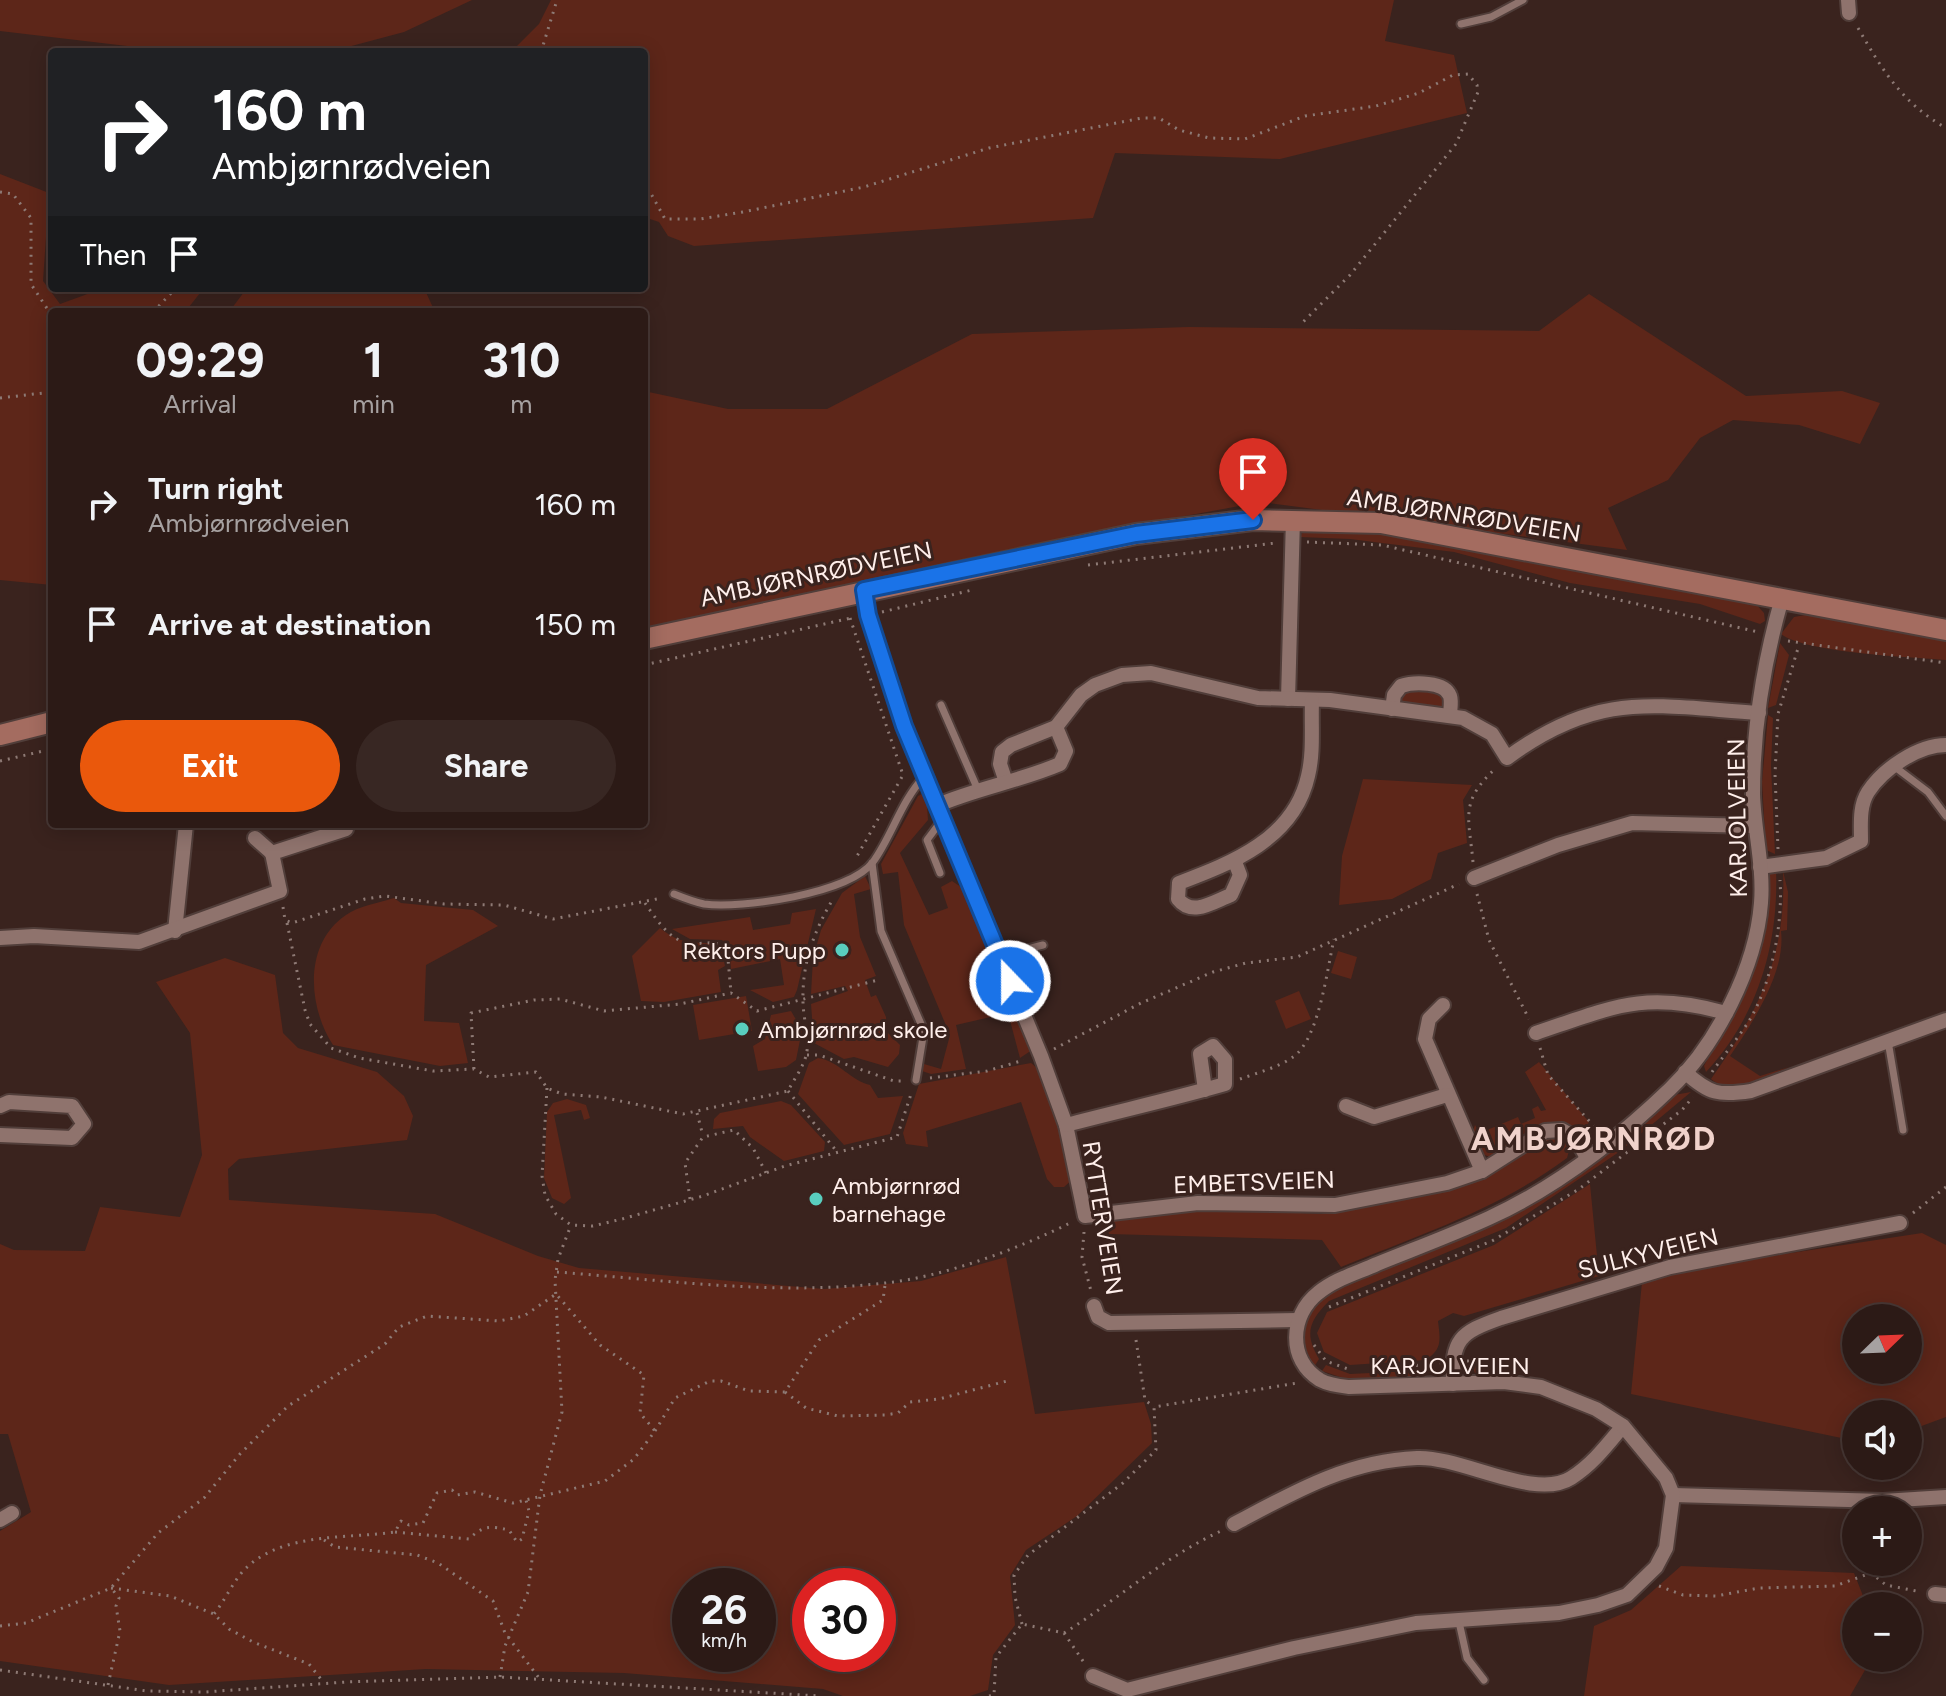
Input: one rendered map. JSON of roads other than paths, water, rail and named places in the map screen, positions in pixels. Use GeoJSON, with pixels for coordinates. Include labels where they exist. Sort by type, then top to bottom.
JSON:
{"type":"FeatureCollection","features":[{"type":"Feature","properties":{"kind":"street","name":"AMBJØRNRØDVEIEN"},"geometry":{"type":"LineString","coordinates":[[648,638],[1136,534],[1199,524],[1293,519],[1381,523],[1452,534],[1946,630]]}},
{"type":"Feature","properties":{"kind":"street"},"geometry":{"type":"LineString","coordinates":[[1288,699],[1295,616],[1293,519]]}},
{"type":"Feature","properties":{"kind":"street","name":"RYTTERVEIEN"},"geometry":{"type":"LineString","coordinates":[[864,590],[868,615],[904,726],[1041,1056],[1066,1125],[1085,1216]]}},
{"type":"Feature","properties":{"kind":"street","name":"KARJOLVEIEN"},"geometry":{"type":"LineString","coordinates":[[1673,1495],[1666,1478],[1623,1426],[1596,1409],[1541,1387],[1504,1382],[1349,1387],[1320,1380],[1303,1363],[1298,1352],[1297,1320],[1317,1293],[1334,1282],[1491,1217],[1543,1189],[1587,1158],[1671,1088],[1726,1013],[1741,986],[1752,954],[1761,902],[1754,826],[1759,713],[1771,635],[1782,598]]}},
{"type":"Feature","properties":{"kind":"street"},"geometry":{"type":"LineString","coordinates":[[1006,782],[1000,764],[1002,752],[1011,745],[1056,727],[1081,695],[1095,685],[1122,675],[1171,676],[1258,698],[1450,716],[1451,698],[1445,689],[1437,686],[1401,686],[1394,695],[1392,709]]}},
{"type":"Feature","properties":{"kind":"street"},"geometry":{"type":"LineString","coordinates":[[1235,862],[1269,838],[1303,792],[1311,758],[1312,701]]}},
{"type":"Feature","properties":{"kind":"street","name":"KARJOLVEIEN"},"geometry":{"type":"LineString","coordinates":[[1450,716],[1486,729],[1507,758],[1562,723],[1599,710],[1638,705],[1759,713]]}},
{"type":"Feature","properties":{"kind":"street"},"geometry":{"type":"LineString","coordinates":[[0,735],[48,723]]}},
{"type":"Feature","properties":{"kind":"street"},"geometry":{"type":"LineString","coordinates":[[940,812],[978,790],[1023,780],[1063,761],[1066,751],[1056,727]]}},
{"type":"Feature","properties":{"kind":"street"},"geometry":{"type":"LineString","coordinates":[[1760,867],[1826,858],[1861,841],[1861,813],[1867,793],[1893,765],[1946,745]]}},
{"type":"Feature","properties":{"kind":"street"},"geometry":{"type":"LineString","coordinates":[[1474,878],[1558,845],[1632,823],[1754,826]]}},
{"type":"Feature","properties":{"kind":"street"},"geometry":{"type":"LineString","coordinates":[[175,931],[186,828]]}},
{"type":"Feature","properties":{"kind":"street"},"geometry":{"type":"LineString","coordinates":[[272,853],[346,829]]}},
{"type":"Feature","properties":{"kind":"street"},"geometry":{"type":"LineString","coordinates":[[0,938],[34,936],[139,942],[280,891],[272,853],[255,838]]}},
{"type":"Feature","properties":{"kind":"street"},"geometry":{"type":"LineString","coordinates":[[1536,1033],[1610,1008],[1654,999],[1726,1013]]}},
{"type":"Feature","properties":{"kind":"street"},"geometry":{"type":"LineString","coordinates":[[1443,1005],[1429,1019],[1425,1039],[1447,1095],[1465,1119],[1482,1171]]}},
{"type":"Feature","properties":{"kind":"street"},"geometry":{"type":"LineString","coordinates":[[1685,1072],[1702,1087],[1723,1095],[1751,1091],[1946,1020]]}},
{"type":"Feature","properties":{"kind":"street"},"geometry":{"type":"LineString","coordinates":[[1066,1125],[1205,1090],[1225,1084],[1225,1060],[1213,1046],[1200,1054],[1205,1090]]}},
{"type":"Feature","properties":{"kind":"street"},"geometry":{"type":"LineString","coordinates":[[1346,1106],[1374,1117],[1447,1095]]}},
{"type":"Feature","properties":{"kind":"street"},"geometry":{"type":"LineString","coordinates":[[0,1106],[9,1102],[72,1106],[84,1124],[72,1138],[0,1135]]}},
{"type":"Feature","properties":{"kind":"street","name":"EMBETSVEIEN"},"geometry":{"type":"LineString","coordinates":[[1085,1216],[1198,1203],[1335,1205],[1447,1183],[1482,1171],[1545,1131],[1562,1130],[1576,1138],[1587,1158]]}},
{"type":"Feature","properties":{"kind":"street","name":"SULKYVEIEN"},"geometry":{"type":"LineString","coordinates":[[1453,1384],[1457,1344],[1474,1328],[1564,1297],[1670,1267],[1900,1223]]}},
{"type":"Feature","properties":{"kind":"street","name":"RYTTERVEIEN"},"geometry":{"type":"LineString","coordinates":[[1094,1306],[1098,1317],[1109,1323],[1297,1320]]}},
{"type":"Feature","properties":{"kind":"street"},"geometry":{"type":"LineString","coordinates":[[1234,1524],[1319,1478],[1368,1463],[1419,1458],[1451,1461],[1545,1486],[1568,1480],[1594,1461],[1623,1426]]}},
{"type":"Feature","properties":{"kind":"street"},"geometry":{"type":"LineString","coordinates":[[1093,1676],[1127,1690],[1294,1648],[1416,1623],[1459,1622],[1598,1605],[1627,1595],[1644,1581],[1666,1548],[1673,1495],[1918,1501],[1946,1497]]}},
{"type":"Feature","properties":{"kind":"lane"},"geometry":{"type":"LineString","coordinates":[[1461,24],[1491,17],[1523,0]]}},
{"type":"Feature","properties":{"kind":"lane"},"geometry":{"type":"LineString","coordinates":[[941,705],[978,790]]}},
{"type":"Feature","properties":{"kind":"lane"},"geometry":{"type":"LineString","coordinates":[[1893,765],[1928,792],[1946,816]]}},
{"type":"Feature","properties":{"kind":"lane"},"geometry":{"type":"LineString","coordinates":[[674,894],[701,903],[720,905],[789,897],[841,885],[872,863],[914,788],[925,776]]}},
{"type":"Feature","properties":{"kind":"lane"},"geometry":{"type":"LineString","coordinates":[[940,812],[927,840],[940,873]]}},
{"type":"Feature","properties":{"kind":"lane"},"geometry":{"type":"LineString","coordinates":[[872,863],[881,931],[924,1031],[916,1080]]}},
{"type":"Feature","properties":{"kind":"lane"},"geometry":{"type":"LineString","coordinates":[[1000,956],[1043,945]]}},
{"type":"Feature","properties":{"kind":"lane"},"geometry":{"type":"LineString","coordinates":[[1888,1039],[1903,1130]]}},
{"type":"Feature","properties":{"kind":"lane"},"geometry":{"type":"LineString","coordinates":[[1459,1622],[1467,1658],[1484,1680]]}},
{"type":"Feature","properties":{"kind":"place","name":"Rektors Pupp"},"geometry":{"type":"Point","coordinates":[842,950]}},
{"type":"Feature","properties":{"kind":"place","name":"Ambjørnrød skole"},"geometry":{"type":"Point","coordinates":[742,1029]}},
{"type":"Feature","properties":{"kind":"place","name":"Ambjørnrød barnehage"},"geometry":{"type":"Point","coordinates":[816,1199]}},
{"type":"Feature","properties":{"kind":"district","name":"AMBJØRNRØD"},"geometry":{"type":"Point","coordinates":[1594,1139]}}]}
